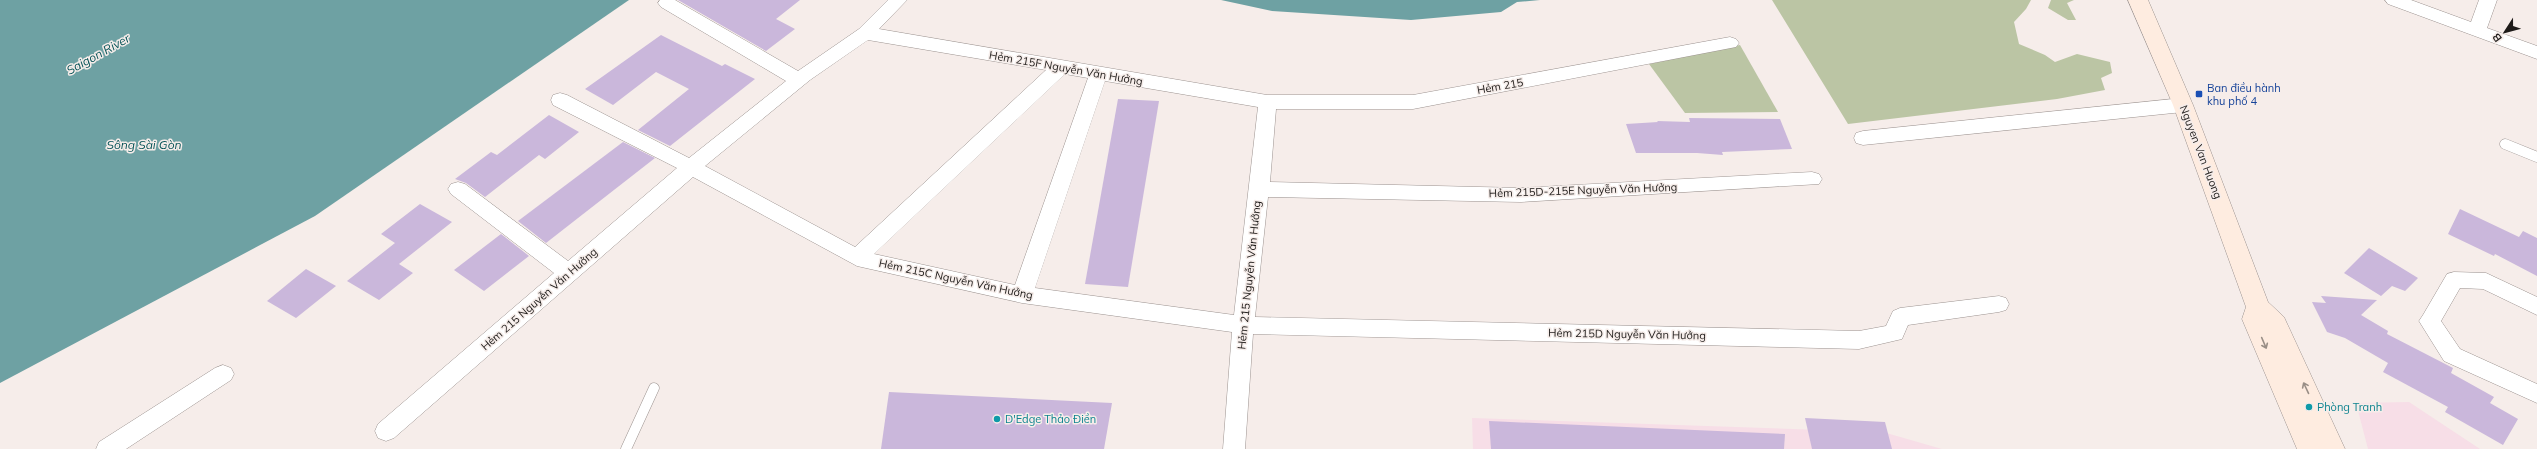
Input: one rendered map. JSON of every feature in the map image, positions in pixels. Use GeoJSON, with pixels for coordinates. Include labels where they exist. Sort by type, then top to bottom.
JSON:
{"type":"FeatureCollection","features":[{"type":"Feature","properties":{"kind":"main road","name":"Nguyen Van Huong"},"geometry":{"type":"LineString","coordinates":[[2138,0],[2183,105],[2258,307],[2276,324],[2333,449]]}},
{"type":"Feature","properties":{"kind":"main road","name":"Nguyen Van Huong"},"geometry":{"type":"LineString","coordinates":[[2258,307],[2254,319],[2309,449]]}},
{"type":"Feature","properties":{"kind":"street","name":"Hẻm 215 Nguyễn Văn Hưởng"},"geometry":{"type":"LineString","coordinates":[[386,431],[691,167],[798,80],[865,33],[898,0]]}},
{"type":"Feature","properties":{"kind":"street"},"geometry":{"type":"LineString","coordinates":[[2394,0],[2537,54]]}},
{"type":"Feature","properties":{"kind":"street"},"geometry":{"type":"LineString","coordinates":[[2477,31],[2488,0]]}},
{"type":"Feature","properties":{"kind":"street"},"geometry":{"type":"LineString","coordinates":[[667,4],[798,80]]}},
{"type":"Feature","properties":{"kind":"street","name":"Hẻm 215F Nguyễn Văn Hưởng"},"geometry":{"type":"LineString","coordinates":[[865,33],[1267,102]]}},
{"type":"Feature","properties":{"kind":"street","name":"Hẻm 215"},"geometry":{"type":"LineString","coordinates":[[1267,102],[1413,102],[1730,44]]}},
{"type":"Feature","properties":{"kind":"street"},"geometry":{"type":"LineString","coordinates":[[857,258],[1061,67]]}},
{"type":"Feature","properties":{"kind":"street"},"geometry":{"type":"LineString","coordinates":[[1022,295],[1099,73]]}},
{"type":"Feature","properties":{"kind":"street","name":"Hẻm 215C Nguyễn Văn Hưởng"},"geometry":{"type":"LineString","coordinates":[[560,100],[691,167],[857,258],[1022,295],[1242,325]]}},
{"type":"Feature","properties":{"kind":"street","name":"Hẻm 215 Nguyễn Văn Hưởng"},"geometry":{"type":"LineString","coordinates":[[1234,449],[1242,325],[1266,129],[1267,102]]}},
{"type":"Feature","properties":{"kind":"street"},"geometry":{"type":"LineString","coordinates":[[1863,138],[2183,105]]}},
{"type":"Feature","properties":{"kind":"street","name":"Hẻm 215D-215E Nguyễn Văn Hưởng"},"geometry":{"type":"LineString","coordinates":[[1258,189],[1520,195],[1812,179]]}},
{"type":"Feature","properties":{"kind":"street"},"geometry":{"type":"LineString","coordinates":[[458,189],[568,273]]}},
{"type":"Feature","properties":{"kind":"street"},"geometry":{"type":"LineString","coordinates":[[2537,307],[2486,281],[2454,280],[2430,321],[2452,355],[2537,394]]}},
{"type":"Feature","properties":{"kind":"street","name":"Hẻm 215D Nguyễn Văn Hưởng"},"geometry":{"type":"LineString","coordinates":[[1242,325],[1859,340],[1894,333],[1900,317],[1998,304]]}},
{"type":"Feature","properties":{"kind":"street"},"geometry":{"type":"LineString","coordinates":[[107,449],[222,374]]}},
{"type":"Feature","properties":{"kind":"lane"},"geometry":{"type":"LineString","coordinates":[[2505,144],[2537,157]]}},
{"type":"Feature","properties":{"kind":"lane"},"geometry":{"type":"LineString","coordinates":[[626,449],[654,388]]}},
{"type":"Feature","properties":{"kind":"shaded area"},"geometry":{"type":"Polygon","coordinates":[[[2409,402],[2480,449],[2368,449],[2356,403],[2409,402]]]}},
{"type":"Feature","properties":{"kind":"shaded area"},"geometry":{"type":"Polygon","coordinates":[[[1472,418],[1883,432],[1942,449],[1473,449],[1472,418]]]}},
{"type":"Feature","properties":{"kind":"green space"},"geometry":{"type":"Polygon","coordinates":[[[1772,0],[2031,0],[2026,9],[2014,22],[2019,44],[2045,55],[2055,62],[2077,54],[2110,62],[2112,73],[2101,78],[2105,90],[2057,99],[1848,124],[1772,0]]]}},
{"type":"Feature","properties":{"kind":"green space"},"geometry":{"type":"Polygon","coordinates":[[[2051,0],[2074,0],[2067,3],[2076,20],[2068,20],[2048,8],[2051,0]]]}},
{"type":"Feature","properties":{"kind":"green space"},"geometry":{"type":"Polygon","coordinates":[[[1740,45],[1778,112],[1685,113],[1649,64],[1740,45]]]}},
{"type":"Feature","properties":{"kind":"water","name":"Sông Sài Gòn"},"geometry":{"type":"Polygon","coordinates":[[[0,0],[629,0],[315,216],[0,383],[0,0]]]}},
{"type":"Feature","properties":{"kind":"water"},"geometry":{"type":"Polygon","coordinates":[[[1221,0],[1540,0],[1517,2],[1501,12],[1411,20],[1272,11],[1221,0]]]}},
{"type":"Feature","properties":{"kind":"building"},"geometry":{"type":"Polygon","coordinates":[[[678,0],[800,0],[776,19],[795,29],[766,51],[678,0]]]}},
{"type":"Feature","properties":{"kind":"building"},"geometry":{"type":"Polygon","coordinates":[[[661,35],[722,66],[725,64],[755,79],[670,146],[638,130],[689,89],[656,72],[613,105],[585,89],[661,35]]]}},
{"type":"Feature","properties":{"kind":"building"},"geometry":{"type":"Polygon","coordinates":[[[1118,99],[1159,101],[1128,287],[1085,284],[1118,99]]]}},
{"type":"Feature","properties":{"kind":"building"},"geometry":{"type":"Polygon","coordinates":[[[549,115],[579,132],[545,159],[539,155],[485,197],[466,183],[455,179],[491,152],[497,155],[549,115]]]}},
{"type":"Feature","properties":{"kind":"building"},"geometry":{"type":"Polygon","coordinates":[[[1689,118],[1780,119],[1792,149],[1722,152],[1723,155],[1697,153],[1636,153],[1626,124],[1658,122],[1657,121],[1690,122],[1689,118]]]}},
{"type":"Feature","properties":{"kind":"building"},"geometry":{"type":"Polygon","coordinates":[[[623,142],[655,158],[546,243],[518,221],[623,142]]]}},
{"type":"Feature","properties":{"kind":"building"},"geometry":{"type":"Polygon","coordinates":[[[420,204],[452,222],[399,264],[413,273],[379,300],[347,281],[395,243],[381,234],[420,204]]]}},
{"type":"Feature","properties":{"kind":"building"},"geometry":{"type":"Polygon","coordinates":[[[2460,209],[2519,237],[2523,231],[2537,238],[2537,276],[2495,254],[2494,256],[2448,234],[2460,209]]]}},
{"type":"Feature","properties":{"kind":"building"},"geometry":{"type":"Polygon","coordinates":[[[501,234],[529,256],[484,291],[454,270],[501,234]]]}},
{"type":"Feature","properties":{"kind":"building"},"geometry":{"type":"Polygon","coordinates":[[[2369,248],[2418,278],[2405,291],[2392,286],[2381,296],[2344,273],[2369,248]]]}},
{"type":"Feature","properties":{"kind":"building"},"geometry":{"type":"Polygon","coordinates":[[[306,269],[336,286],[296,318],[267,301],[306,269]]]}},
{"type":"Feature","properties":{"kind":"building"},"geometry":{"type":"Polygon","coordinates":[[[2321,296],[2377,300],[2361,315],[2388,331],[2387,334],[2453,368],[2451,373],[2494,397],[2490,403],[2518,419],[2503,445],[2445,412],[2448,407],[2383,372],[2388,363],[2345,338],[2327,332],[2312,302],[2326,303],[2321,296]]]}},
{"type":"Feature","properties":{"kind":"building","name":"D'Edge Thảo Điền"},"geometry":{"type":"Polygon","coordinates":[[[889,392],[1112,403],[1104,449],[881,449],[889,392]]]}},
{"type":"Feature","properties":{"kind":"building"},"geometry":{"type":"Polygon","coordinates":[[[1805,418],[1885,422],[1892,449],[1812,449],[1805,418]]]}},
{"type":"Feature","properties":{"kind":"building"},"geometry":{"type":"Polygon","coordinates":[[[1489,421],[1785,434],[1784,449],[1491,449],[1489,421]]]}},
{"type":"Feature","properties":{"kind":"place","name":"Ban điều hành khu phố 4"},"geometry":{"type":"Point","coordinates":[2199,94]}},
{"type":"Feature","properties":{"kind":"place","name":"Phòng Tranh"},"geometry":{"type":"Point","coordinates":[2309,407]}},
{"type":"Feature","properties":{"kind":"place","name":"D'Edge Thảo Điền"},"geometry":{"type":"Point","coordinates":[997,419]}},
{"type":"Feature","properties":{"kind":"water label","name":"Saigon River"},"geometry":{"type":"Point","coordinates":[98,54]}}]}
